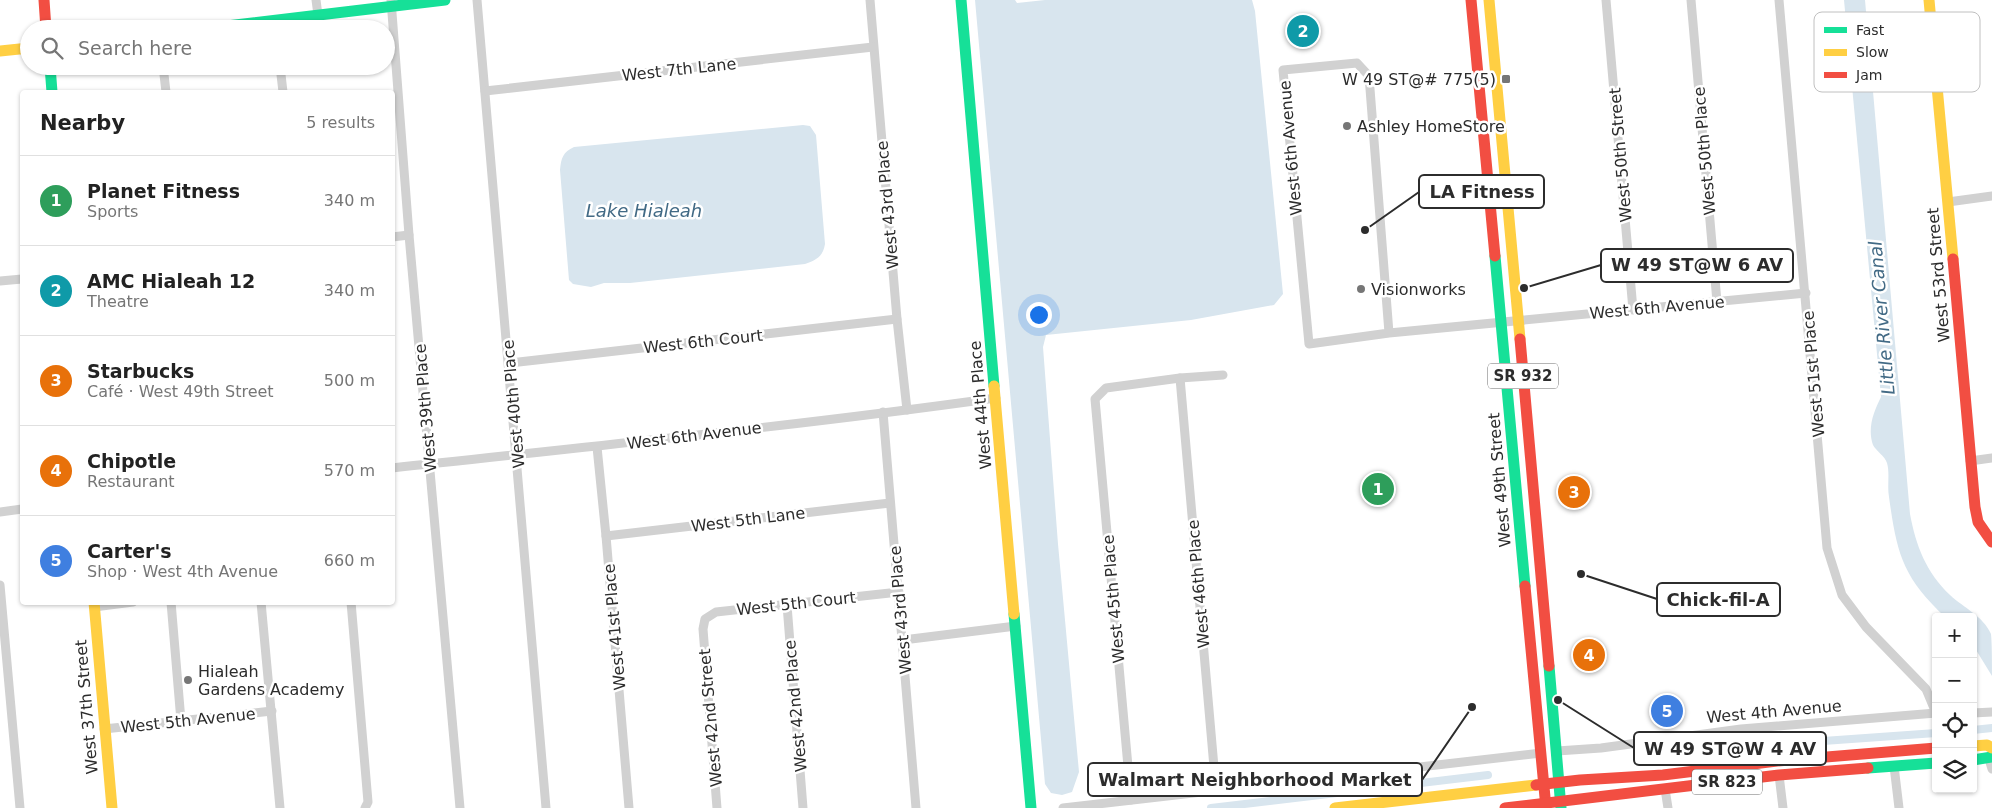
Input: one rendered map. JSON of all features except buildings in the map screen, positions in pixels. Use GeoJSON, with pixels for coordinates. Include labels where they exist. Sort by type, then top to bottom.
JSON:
{"type":"FeatureCollection","features":[{"type":"Feature","properties":{"kind":"main road"},"geometry":{"type":"LineString","coordinates":[[44,0],[45,20]]}},
{"type":"Feature","properties":{"kind":"main road"},"geometry":{"type":"LineString","coordinates":[[297,20],[392,4],[445,0]]}},
{"type":"Feature","properties":{"kind":"main road","name":"West 44th Place"},"geometry":{"type":"LineString","coordinates":[[961,0],[1031,808]]}},
{"type":"Feature","properties":{"kind":"main road","name":"West 49th Street"},"geometry":{"type":"LineString","coordinates":[[1471,0],[1545,806]]}},
{"type":"Feature","properties":{"kind":"main road","name":"West 49th Street"},"geometry":{"type":"LineString","coordinates":[[1490,0],[1557,751],[1560,805]]}},
{"type":"Feature","properties":{"kind":"main road"},"geometry":{"type":"LineString","coordinates":[[0,51],[20,49]]}},
{"type":"Feature","properties":{"kind":"main road"},"geometry":{"type":"LineString","coordinates":[[1477,64],[1487,98],[1495,110],[1499,112]]}},
{"type":"Feature","properties":{"kind":"main road"},"geometry":{"type":"LineString","coordinates":[[51,75],[52,90]]}},
{"type":"Feature","properties":{"kind":"main road","name":"West 53rd Street"},"geometry":{"type":"LineString","coordinates":[[1938,92],[1975,507],[1978,522],[1992,542]]}},
{"type":"Feature","properties":{"kind":"main road"},"geometry":{"type":"LineString","coordinates":[[1482,114],[1490,116],[1495,122],[1504,161]]}},
{"type":"Feature","properties":{"kind":"main road","name":"West 37th Street"},"geometry":{"type":"LineString","coordinates":[[94,605],[112,808]]}},
{"type":"Feature","properties":{"kind":"main road"},"geometry":{"type":"LineString","coordinates":[[1977,746],[1987,745],[1992,748]]}},
{"type":"Feature","properties":{"kind":"main road","name":"SR 823"},"geometry":{"type":"LineString","coordinates":[[1335,808],[1559,783],[1663,775],[1846,755],[1932,748]]}},
{"type":"Feature","properties":{"kind":"main road"},"geometry":{"type":"LineString","coordinates":[[1779,775],[1794,766],[1833,762],[1846,755]]}},
{"type":"Feature","properties":{"kind":"main road"},"geometry":{"type":"LineString","coordinates":[[1977,760],[1991,762]]}},
{"type":"Feature","properties":{"kind":"main road","name":"SR 823"},"geometry":{"type":"LineString","coordinates":[[1505,808],[1560,805],[1665,789],[1779,775],[1932,763]]}},
{"type":"Feature","properties":{"kind":"street"},"geometry":{"type":"LineString","coordinates":[[316,0],[318,16]]}},
{"type":"Feature","properties":{"kind":"street","name":"West 40th Place"},"geometry":{"type":"LineString","coordinates":[[477,0],[510,363],[546,808]]}},
{"type":"Feature","properties":{"kind":"street","name":"West 43rd Place"},"geometry":{"type":"LineString","coordinates":[[870,0],[897,319],[907,410]]}},
{"type":"Feature","properties":{"kind":"street","name":"West 50th Street"},"geometry":{"type":"LineString","coordinates":[[1606,0],[1633,310]]}},
{"type":"Feature","properties":{"kind":"street","name":"West 50th Place"},"geometry":{"type":"LineString","coordinates":[[1691,0],[1717,302]]}},
{"type":"Feature","properties":{"kind":"street","name":"West 51st Place"},"geometry":{"type":"LineString","coordinates":[[1779,0],[1827,548],[1842,595],[1866,627],[1926,689],[1932,703]]}},
{"type":"Feature","properties":{"kind":"street","name":"West 39th Place"},"geometry":{"type":"LineString","coordinates":[[392,4],[393,20]]}},
{"type":"Feature","properties":{"kind":"street","name":"West 39th Place"},"geometry":{"type":"LineString","coordinates":[[395,47],[408,235],[460,808]]}},
{"type":"Feature","properties":{"kind":"street","name":"West 7th Lane"},"geometry":{"type":"LineString","coordinates":[[485,91],[873,47]]}},
{"type":"Feature","properties":{"kind":"street","name":"West 6th Avenue"},"geometry":{"type":"LineString","coordinates":[[1389,333],[1369,76],[1357,63],[1283,70],[1309,344],[1389,333],[1806,292]]}},
{"type":"Feature","properties":{"kind":"street"},"geometry":{"type":"LineString","coordinates":[[164,75],[166,90]]}},
{"type":"Feature","properties":{"kind":"street"},"geometry":{"type":"LineString","coordinates":[[281,75],[283,90]]}},
{"type":"Feature","properties":{"kind":"street"},"geometry":{"type":"LineString","coordinates":[[1948,202],[1992,196]]}},
{"type":"Feature","properties":{"kind":"street"},"geometry":{"type":"LineString","coordinates":[[395,237],[408,235]]}},
{"type":"Feature","properties":{"kind":"street"},"geometry":{"type":"LineString","coordinates":[[0,281],[20,279]]}},
{"type":"Feature","properties":{"kind":"street","name":"West 6th Court"},"geometry":{"type":"LineString","coordinates":[[510,363],[897,319]]}},
{"type":"Feature","properties":{"kind":"street"},"geometry":{"type":"LineString","coordinates":[[1180,378],[1223,375]]}},
{"type":"Feature","properties":{"kind":"street","name":"West 45th Place"},"geometry":{"type":"LineString","coordinates":[[1130,800],[1095,399],[1106,388],[1180,378]]}},
{"type":"Feature","properties":{"kind":"street","name":"West 46th Place"},"geometry":{"type":"LineString","coordinates":[[1180,378],[1216,790]]}},
{"type":"Feature","properties":{"kind":"street","name":"West 6th Avenue"},"geometry":{"type":"LineString","coordinates":[[395,468],[517,453],[597,447],[996,398]]}},
{"type":"Feature","properties":{"kind":"street","name":"West 43rd Place"},"geometry":{"type":"LineString","coordinates":[[883,412],[916,808]]}},
{"type":"Feature","properties":{"kind":"street","name":"West 41st Place"},"geometry":{"type":"LineString","coordinates":[[597,447],[629,808]]}},
{"type":"Feature","properties":{"kind":"street"},"geometry":{"type":"LineString","coordinates":[[1970,461],[1992,458]]}},
{"type":"Feature","properties":{"kind":"street","name":"West 5th Lane"},"geometry":{"type":"LineString","coordinates":[[606,536],[890,503]]}},
{"type":"Feature","properties":{"kind":"street"},"geometry":{"type":"LineString","coordinates":[[0,512],[20,509]]}},
{"type":"Feature","properties":{"kind":"street"},"geometry":{"type":"LineString","coordinates":[[0,585],[20,808]]}},
{"type":"Feature","properties":{"kind":"street","name":"West 5th Court"},"geometry":{"type":"LineString","coordinates":[[703,629],[705,619],[716,612],[899,592]]}},
{"type":"Feature","properties":{"kind":"street"},"geometry":{"type":"LineString","coordinates":[[171,605],[181,721]]}},
{"type":"Feature","properties":{"kind":"street"},"geometry":{"type":"LineString","coordinates":[[261,605],[280,808]]}},
{"type":"Feature","properties":{"kind":"street"},"geometry":{"type":"LineString","coordinates":[[351,605],[366,805]]}},
{"type":"Feature","properties":{"kind":"street","name":"West 42nd Place"},"geometry":{"type":"LineString","coordinates":[[787,605],[804,808]]}},
{"type":"Feature","properties":{"kind":"street"},"geometry":{"type":"LineString","coordinates":[[903,640],[1016,626]]}},
{"type":"Feature","properties":{"kind":"street","name":"West 42nd Street"},"geometry":{"type":"LineString","coordinates":[[703,629],[717,808]]}},
{"type":"Feature","properties":{"kind":"street","name":"West 5th Avenue"},"geometry":{"type":"LineString","coordinates":[[104,729],[272,711]]}},
{"type":"Feature","properties":{"kind":"street"},"geometry":{"type":"LineString","coordinates":[[1977,713],[1992,712]]}},
{"type":"Feature","properties":{"kind":"street","name":"West 4th Avenue"},"geometry":{"type":"LineString","coordinates":[[1557,751],[1615,746],[1741,729],[1932,713]]}},
{"type":"Feature","properties":{"kind":"street"},"geometry":{"type":"LineString","coordinates":[[1063,808],[1541,753]]}},
{"type":"Feature","properties":{"kind":"street"},"geometry":{"type":"LineString","coordinates":[[1894,766],[1899,808]]}},
{"type":"Feature","properties":{"kind":"street"},"geometry":{"type":"LineString","coordinates":[[1779,775],[1783,808]]}},
{"type":"Feature","properties":{"kind":"street"},"geometry":{"type":"LineString","coordinates":[[1665,789],[1668,808]]}},
{"type":"Feature","properties":{"kind":"water"},"geometry":{"type":"Polygon","coordinates":[[[975,0],[1015,0],[1017,3],[1045,0],[1252,0],[1255,11],[1283,294],[1274,305],[1191,320],[1046,335],[1043,347],[1058,544],[1079,772],[1072,792],[1062,795],[1051,793],[1045,784],[975,0]]]}},
{"type":"Feature","properties":{"kind":"water"},"geometry":{"type":"Polygon","coordinates":[[[1844,0],[1865,0],[1866,12],[1845,12],[1844,0]]]}},
{"type":"Feature","properties":{"kind":"water","name":"Little River Canal"},"geometry":{"type":"Polygon","coordinates":[[[1853,92],[1873,92],[1912,526],[1923,558],[1934,577],[1950,595],[1973,613],[1941,613],[1919,589],[1910,576],[1895,534],[1888,493],[1887,463],[1874,447],[1871,439],[1871,426],[1881,397],[1853,92]]]}},
{"type":"Feature","properties":{"kind":"water","name":"Lake Hialeah"},"geometry":{"type":"Polygon","coordinates":[[[803,125],[810,126],[816,135],[825,244],[823,252],[816,259],[805,264],[630,283],[604,283],[591,287],[573,284],[569,280],[560,170],[563,156],[570,149],[574,147],[803,125]]]}},
{"type":"Feature","properties":{"kind":"water"},"geometry":{"type":"Polygon","coordinates":[[[1977,617],[1991,634],[1992,676],[1977,652],[1977,617]]]}},
{"type":"Feature","properties":{"kind":"waterway"},"geometry":{"type":"LineString","coordinates":[[1977,730],[1992,728]]}},
{"type":"Feature","properties":{"kind":"waterway"},"geometry":{"type":"LineString","coordinates":[[1667,755],[1781,744],[1932,733]]}},
{"type":"Feature","properties":{"kind":"waterway"},"geometry":{"type":"LineString","coordinates":[[1211,808],[1488,775]]}},
{"type":"Feature","properties":{"kind":"traffic: fast"},"geometry":{"type":"LineString","coordinates":[[277,20],[445,0]]}},
{"type":"Feature","properties":{"kind":"traffic: fast"},"geometry":{"type":"LineString","coordinates":[[961,0],[994,386]]}},
{"type":"Feature","properties":{"kind":"traffic: fast"},"geometry":{"type":"LineString","coordinates":[[51,75],[52,90]]}},
{"type":"Feature","properties":{"kind":"traffic: fast"},"geometry":{"type":"LineString","coordinates":[[1495,256],[1525,586]]}},
{"type":"Feature","properties":{"kind":"traffic: fast"},"geometry":{"type":"LineString","coordinates":[[1014,614],[1031,808]]}},
{"type":"Feature","properties":{"kind":"traffic: fast"},"geometry":{"type":"LineString","coordinates":[[1549,666],[1561,808]]}},
{"type":"Feature","properties":{"kind":"traffic: fast"},"geometry":{"type":"LineString","coordinates":[[1977,759],[1992,757]]}},
{"type":"Feature","properties":{"kind":"traffic: fast"},"geometry":{"type":"LineString","coordinates":[[1868,768],[1932,763]]}},
{"type":"Feature","properties":{"kind":"traffic: slow"},"geometry":{"type":"LineString","coordinates":[[1489,0],[1520,339]]}},
{"type":"Feature","properties":{"kind":"traffic: slow"},"geometry":{"type":"LineString","coordinates":[[1929,0],[1930,12]]}},
{"type":"Feature","properties":{"kind":"traffic: slow"},"geometry":{"type":"LineString","coordinates":[[0,51],[20,49]]}},
{"type":"Feature","properties":{"kind":"traffic: slow"},"geometry":{"type":"LineString","coordinates":[[1938,92],[1953,259]]}},
{"type":"Feature","properties":{"kind":"traffic: slow"},"geometry":{"type":"LineString","coordinates":[[994,386],[1014,614]]}},
{"type":"Feature","properties":{"kind":"traffic: slow"},"geometry":{"type":"LineString","coordinates":[[94,605],[112,808]]}},
{"type":"Feature","properties":{"kind":"traffic: slow"},"geometry":{"type":"LineString","coordinates":[[1977,746],[1987,745],[1992,748]]}},
{"type":"Feature","properties":{"kind":"traffic: slow"},"geometry":{"type":"LineString","coordinates":[[1335,808],[1536,785]]}},
{"type":"Feature","properties":{"kind":"traffic: jam"},"geometry":{"type":"LineString","coordinates":[[44,0],[45,20]]}},
{"type":"Feature","properties":{"kind":"traffic: jam"},"geometry":{"type":"LineString","coordinates":[[1471,0],[1495,256]]}},
{"type":"Feature","properties":{"kind":"traffic: jam"},"geometry":{"type":"LineString","coordinates":[[1953,259],[1975,507],[1978,522],[1992,542]]}},
{"type":"Feature","properties":{"kind":"traffic: jam"},"geometry":{"type":"LineString","coordinates":[[1520,339],[1549,666]]}},
{"type":"Feature","properties":{"kind":"traffic: jam"},"geometry":{"type":"LineString","coordinates":[[1525,586],[1546,808]]}},
{"type":"Feature","properties":{"kind":"traffic: jam"},"geometry":{"type":"LineString","coordinates":[[1536,785],[1580,780],[1663,775],[1777,761],[1932,748]]}},
{"type":"Feature","properties":{"kind":"traffic: jam"},"geometry":{"type":"LineString","coordinates":[[1505,808],[1779,775],[1868,768]]}},
{"type":"Feature","properties":{"kind":"place","name":"AMC Hialeah 12"},"geometry":{"type":"Point","coordinates":[1303,31]}},
{"type":"Feature","properties":{"kind":"place","name":"W 49 ST@# 775(5)"},"geometry":{"type":"Point","coordinates":[1506,79]}},
{"type":"Feature","properties":{"kind":"place","name":"Ashley HomeStore"},"geometry":{"type":"Point","coordinates":[1347,126]}},
{"type":"Feature","properties":{"kind":"place","name":"LA Fitness"},"geometry":{"type":"Point","coordinates":[1365,230]}},
{"type":"Feature","properties":{"kind":"place","name":"W 49 ST@W 6 AV"},"geometry":{"type":"Point","coordinates":[1524,288]}},
{"type":"Feature","properties":{"kind":"place","name":"Visionworks"},"geometry":{"type":"Point","coordinates":[1361,289]}},
{"type":"Feature","properties":{"kind":"place","name":"Planet Fitness"},"geometry":{"type":"Point","coordinates":[1378,489]}},
{"type":"Feature","properties":{"kind":"place","name":"Starbucks"},"geometry":{"type":"Point","coordinates":[1574,492]}},
{"type":"Feature","properties":{"kind":"place","name":"Chick-fil-A"},"geometry":{"type":"Point","coordinates":[1581,574]}},
{"type":"Feature","properties":{"kind":"place","name":"Chipotle"},"geometry":{"type":"Point","coordinates":[1589,655]}},
{"type":"Feature","properties":{"kind":"place","name":"Hialeah Gardens Academy"},"geometry":{"type":"Point","coordinates":[188,680]}},
{"type":"Feature","properties":{"kind":"place","name":"W 49 ST@W 4 AV"},"geometry":{"type":"Point","coordinates":[1558,700]}},
{"type":"Feature","properties":{"kind":"place","name":"Walmart Neighborhood Market"},"geometry":{"type":"Point","coordinates":[1472,707]}},
{"type":"Feature","properties":{"kind":"place","name":"Carter's"},"geometry":{"type":"Point","coordinates":[1667,711]}}]}
